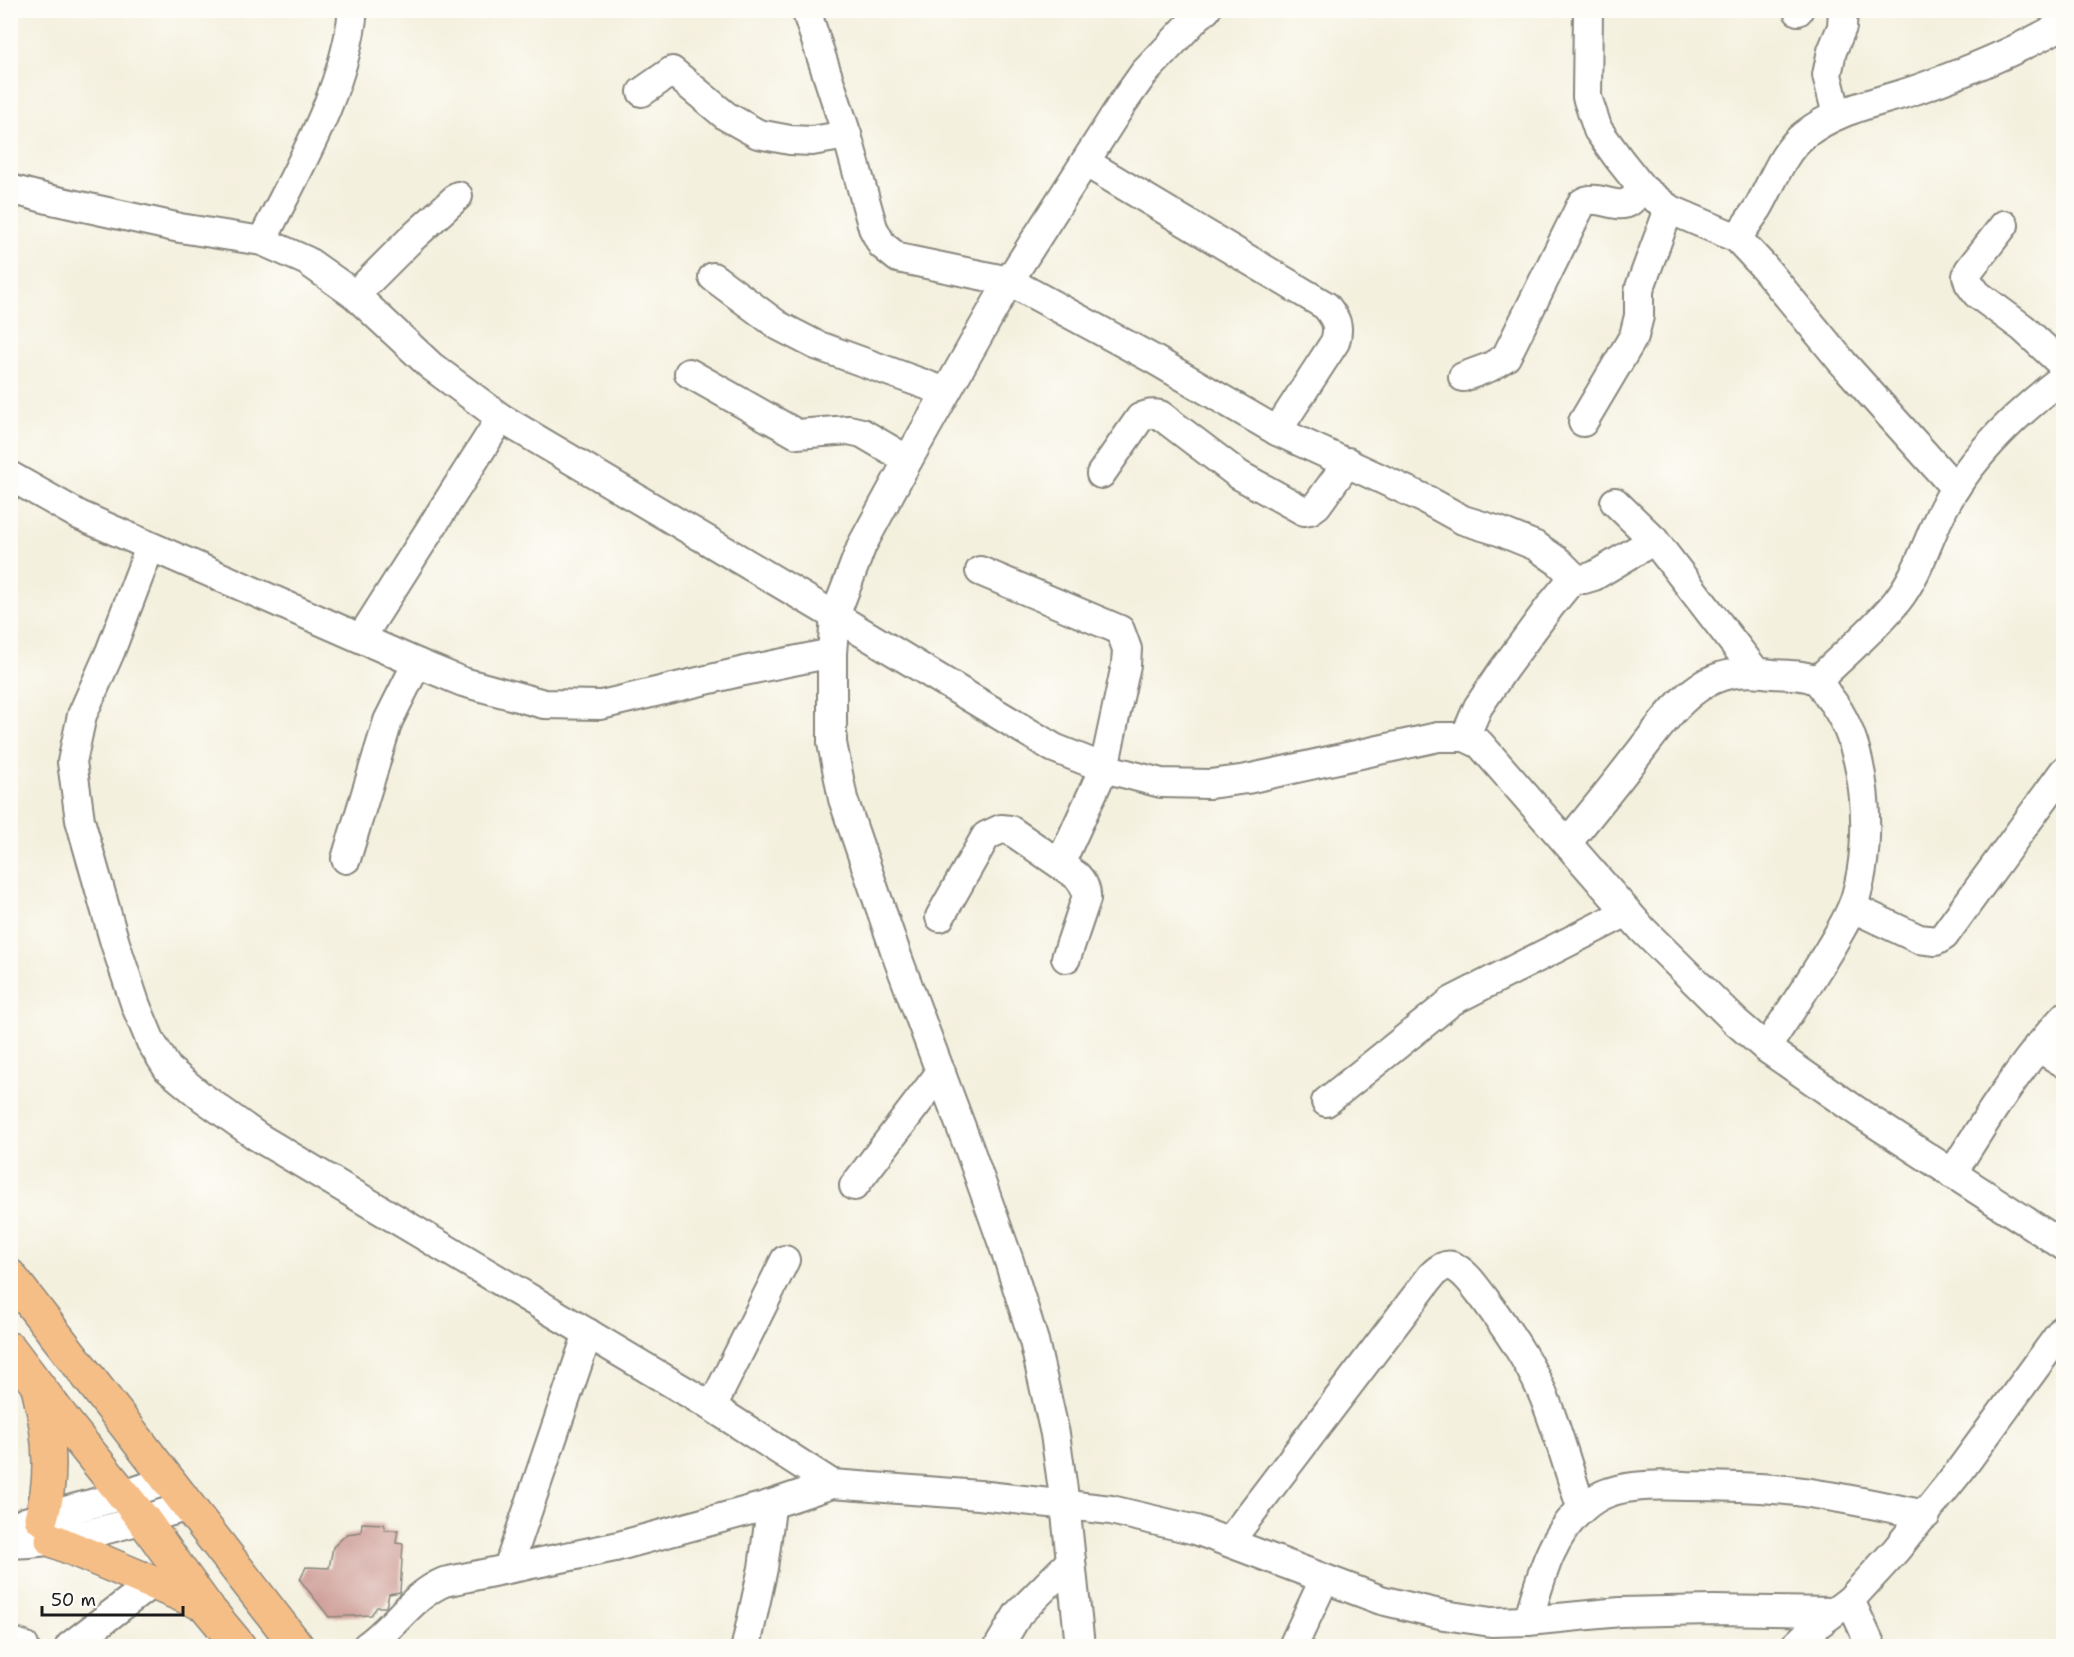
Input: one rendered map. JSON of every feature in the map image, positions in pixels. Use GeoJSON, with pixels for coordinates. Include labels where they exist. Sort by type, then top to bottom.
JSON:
{"type":"FeatureCollection","features":[{"type":"Feature","properties":{"kind":"main road"},"geometry":{"type":"LineString","coordinates":[[10,1276],[297,1647]]}},
{"type":"Feature","properties":{"kind":"main road"},"geometry":{"type":"LineString","coordinates":[[10,1349],[238,1647]]}},
{"type":"Feature","properties":{"kind":"main road"},"geometry":{"type":"LineString","coordinates":[[36,1381],[46,1420],[47,1529],[152,1583],[205,1605]]}},
{"type":"Feature","properties":{"kind":"street"},"geometry":{"type":"LineString","coordinates":[[262,242],[335,86],[351,33],[353,10]]}},
{"type":"Feature","properties":{"kind":"street"},"geometry":{"type":"LineString","coordinates":[[806,10],[847,135],[873,228],[882,245],[898,258],[1009,281],[1153,359],[1277,431],[1348,462],[1463,520],[1536,546],[1574,577],[1584,579],[1594,576],[1654,540]]}},
{"type":"Feature","properties":{"kind":"street"},"geometry":{"type":"LineString","coordinates":[[1080,1647],[1055,1434],[1034,1341],[1009,1261],[898,959],[843,799],[832,743],[832,653],[835,616],[862,545],[1009,281],[1084,162],[1144,73],[1206,10]]}},
{"type":"Feature","properties":{"kind":"street"},"geometry":{"type":"LineString","coordinates":[[1588,10],[1587,98],[1598,130],[1642,188],[1669,209],[1737,238],[1764,266],[1843,363],[1955,488]]}},
{"type":"Feature","properties":{"kind":"street"},"geometry":{"type":"LineString","coordinates":[[1837,116],[1827,75],[1832,51],[1842,27],[1843,10]]}},
{"type":"Feature","properties":{"kind":"street"},"geometry":{"type":"LineString","coordinates":[[1737,238],[1758,208],[1791,147],[1804,135],[1851,108],[1915,90],[1975,69],[2064,24]]}},
{"type":"Feature","properties":{"kind":"street"},"geometry":{"type":"LineString","coordinates":[[642,92],[672,71],[726,116],[758,134],[790,140],[812,141],[847,135]]}},
{"type":"Feature","properties":{"kind":"street"},"geometry":{"type":"LineString","coordinates":[[1084,162],[1326,306],[1335,317],[1338,330],[1335,342],[1277,431]]}},
{"type":"Feature","properties":{"kind":"street"},"geometry":{"type":"LineString","coordinates":[[1462,376],[1491,367],[1506,357],[1582,202],[1592,199],[1622,204],[1630,201],[1642,188]]}},
{"type":"Feature","properties":{"kind":"street"},"geometry":{"type":"LineString","coordinates":[[10,189],[180,228],[262,242],[307,261],[355,295],[431,366],[501,418],[1054,748],[1104,768],[1161,783],[1210,784],[1247,779],[1438,737],[1465,737],[1480,744],[1672,960],[1766,1048],[1795,1070],[2064,1246]]}},
{"type":"Feature","properties":{"kind":"street"},"geometry":{"type":"LineString","coordinates":[[355,295],[458,196]]}},
{"type":"Feature","properties":{"kind":"street"},"geometry":{"type":"LineString","coordinates":[[1583,422],[1634,336],[1639,316],[1639,290],[1669,209]]}},
{"type":"Feature","properties":{"kind":"street"},"geometry":{"type":"LineString","coordinates":[[2004,225],[1969,270],[1967,276],[1969,283],[1977,294],[2023,328],[2064,366]]}},
{"type":"Feature","properties":{"kind":"street"},"geometry":{"type":"LineString","coordinates":[[713,277],[779,326],[816,345],[946,392]]}},
{"type":"Feature","properties":{"kind":"street"},"geometry":{"type":"LineString","coordinates":[[689,373],[797,434],[849,430],[862,433],[908,460]]}},
{"type":"Feature","properties":{"kind":"street"},"geometry":{"type":"LineString","coordinates":[[1817,681],[1897,601],[1909,584],[1955,488],[1987,447],[2027,407],[2064,377]]}},
{"type":"Feature","properties":{"kind":"street"},"geometry":{"type":"LineString","coordinates":[[1101,474],[1140,418],[1147,414],[1160,415],[1239,475],[1304,511],[1317,505],[1348,462]]}},
{"type":"Feature","properties":{"kind":"street"},"geometry":{"type":"LineString","coordinates":[[362,638],[501,418]]}},
{"type":"Feature","properties":{"kind":"street"},"geometry":{"type":"LineString","coordinates":[[10,476],[79,515],[417,663],[464,682],[544,704],[602,705],[744,671],[832,653]]}},
{"type":"Feature","properties":{"kind":"street"},"geometry":{"type":"LineString","coordinates":[[1616,502],[1654,540],[1756,672]]}},
{"type":"Feature","properties":{"kind":"street"},"geometry":{"type":"LineString","coordinates":[[150,547],[110,652],[82,715],[72,762],[80,820],[94,874],[136,1006],[152,1042],[168,1069],[202,1097],[258,1137],[712,1407],[832,1484]]}},
{"type":"Feature","properties":{"kind":"street"},"geometry":{"type":"LineString","coordinates":[[980,571],[1120,630],[1127,649],[1126,665],[1104,768],[1060,864]]}},
{"type":"Feature","properties":{"kind":"street"},"geometry":{"type":"LineString","coordinates":[[1465,737],[1478,707],[1497,678],[1574,577]]}},
{"type":"Feature","properties":{"kind":"street"},"geometry":{"type":"LineString","coordinates":[[346,859],[388,721],[417,663]]}},
{"type":"Feature","properties":{"kind":"street"},"geometry":{"type":"LineString","coordinates":[[1566,843],[1665,721],[1692,692],[1722,675],[1737,672],[1798,676],[1817,681],[1843,718],[1853,739],[1865,806],[1861,872],[1853,908],[1806,989],[1766,1048]]}},
{"type":"Feature","properties":{"kind":"street"},"geometry":{"type":"LineString","coordinates":[[1853,908],[1919,939],[1936,941],[1944,936],[2064,771]]}},
{"type":"Feature","properties":{"kind":"street"},"geometry":{"type":"LineString","coordinates":[[940,917],[986,836],[993,831],[1010,830],[1077,876],[1087,892],[1066,958]]}},
{"type":"Feature","properties":{"kind":"street"},"geometry":{"type":"LineString","coordinates":[[1326,1102],[1452,1001],[1627,912]]}},
{"type":"Feature","properties":{"kind":"street"},"geometry":{"type":"LineString","coordinates":[[1952,1174],[2005,1089],[2037,1047],[2064,1017]]}},
{"type":"Feature","properties":{"kind":"street"},"geometry":{"type":"LineString","coordinates":[[2037,1047],[2064,1063]]}},
{"type":"Feature","properties":{"kind":"street"},"geometry":{"type":"LineString","coordinates":[[854,1186],[941,1072]]}},
{"type":"Feature","properties":{"kind":"street"},"geometry":{"type":"LineString","coordinates":[[712,1407],[784,1260]]}},
{"type":"Feature","properties":{"kind":"street"},"geometry":{"type":"LineString","coordinates":[[1228,1542],[1432,1275],[1449,1265],[1456,1268],[1475,1287],[1514,1340],[1531,1369],[1542,1393],[1581,1509]]}},
{"type":"Feature","properties":{"kind":"street"},"geometry":{"type":"LineString","coordinates":[[1795,1647],[1809,1632],[1842,1606],[1926,1515],[2064,1328]]}},
{"type":"Feature","properties":{"kind":"street"},"geometry":{"type":"LineString","coordinates":[[508,1568],[588,1333]]}},
{"type":"Feature","properties":{"kind":"street"},"geometry":{"type":"LineString","coordinates":[[133,1507],[168,1480]]}},
{"type":"Feature","properties":{"kind":"street"},"geometry":{"type":"LineString","coordinates":[[367,1647],[430,1588],[458,1578],[615,1547],[769,1505],[832,1484],[1111,1510],[1196,1530],[1381,1600],[1444,1615],[1491,1622],[1528,1621],[1620,1612],[1842,1606]]}},
{"type":"Feature","properties":{"kind":"street"},"geometry":{"type":"LineString","coordinates":[[1528,1621],[1545,1564],[1566,1526],[1581,1509],[1611,1491],[1671,1485],[1787,1490],[1926,1515]]}},
{"type":"Feature","properties":{"kind":"street"},"geometry":{"type":"LineString","coordinates":[[746,1647],[763,1568],[770,1516],[769,1505]]}},
{"type":"Feature","properties":{"kind":"street"},"geometry":{"type":"LineString","coordinates":[[10,1531],[25,1522],[47,1529],[133,1507],[189,1506]]}},
{"type":"Feature","properties":{"kind":"street"},"geometry":{"type":"LineString","coordinates":[[10,1544],[37,1543],[47,1529]]}},
{"type":"Feature","properties":{"kind":"street"},"geometry":{"type":"LineString","coordinates":[[999,1647],[1018,1614],[1071,1561]]}},
{"type":"Feature","properties":{"kind":"street"},"geometry":{"type":"LineString","coordinates":[[1293,1647],[1324,1580]]}},
{"type":"Feature","properties":{"kind":"street"},"geometry":{"type":"LineString","coordinates":[[70,1647],[152,1583]]}},
{"type":"Feature","properties":{"kind":"street"},"geometry":{"type":"LineString","coordinates":[[1842,1606],[1871,1647]]}},
{"type":"Feature","properties":{"kind":"street"},"geometry":{"type":"LineString","coordinates":[[10,1641],[24,1647]]}},
{"type":"Feature","properties":{"kind":"building"},"geometry":{"type":"Polygon","coordinates":[[[362,1523],[384,1524],[385,1530],[398,1530],[396,1543],[403,1544],[400,1592],[389,1594],[386,1607],[377,1607],[371,1615],[329,1617],[300,1580],[306,1567],[329,1568],[333,1547],[347,1534],[361,1532],[362,1523]]]}}]}
